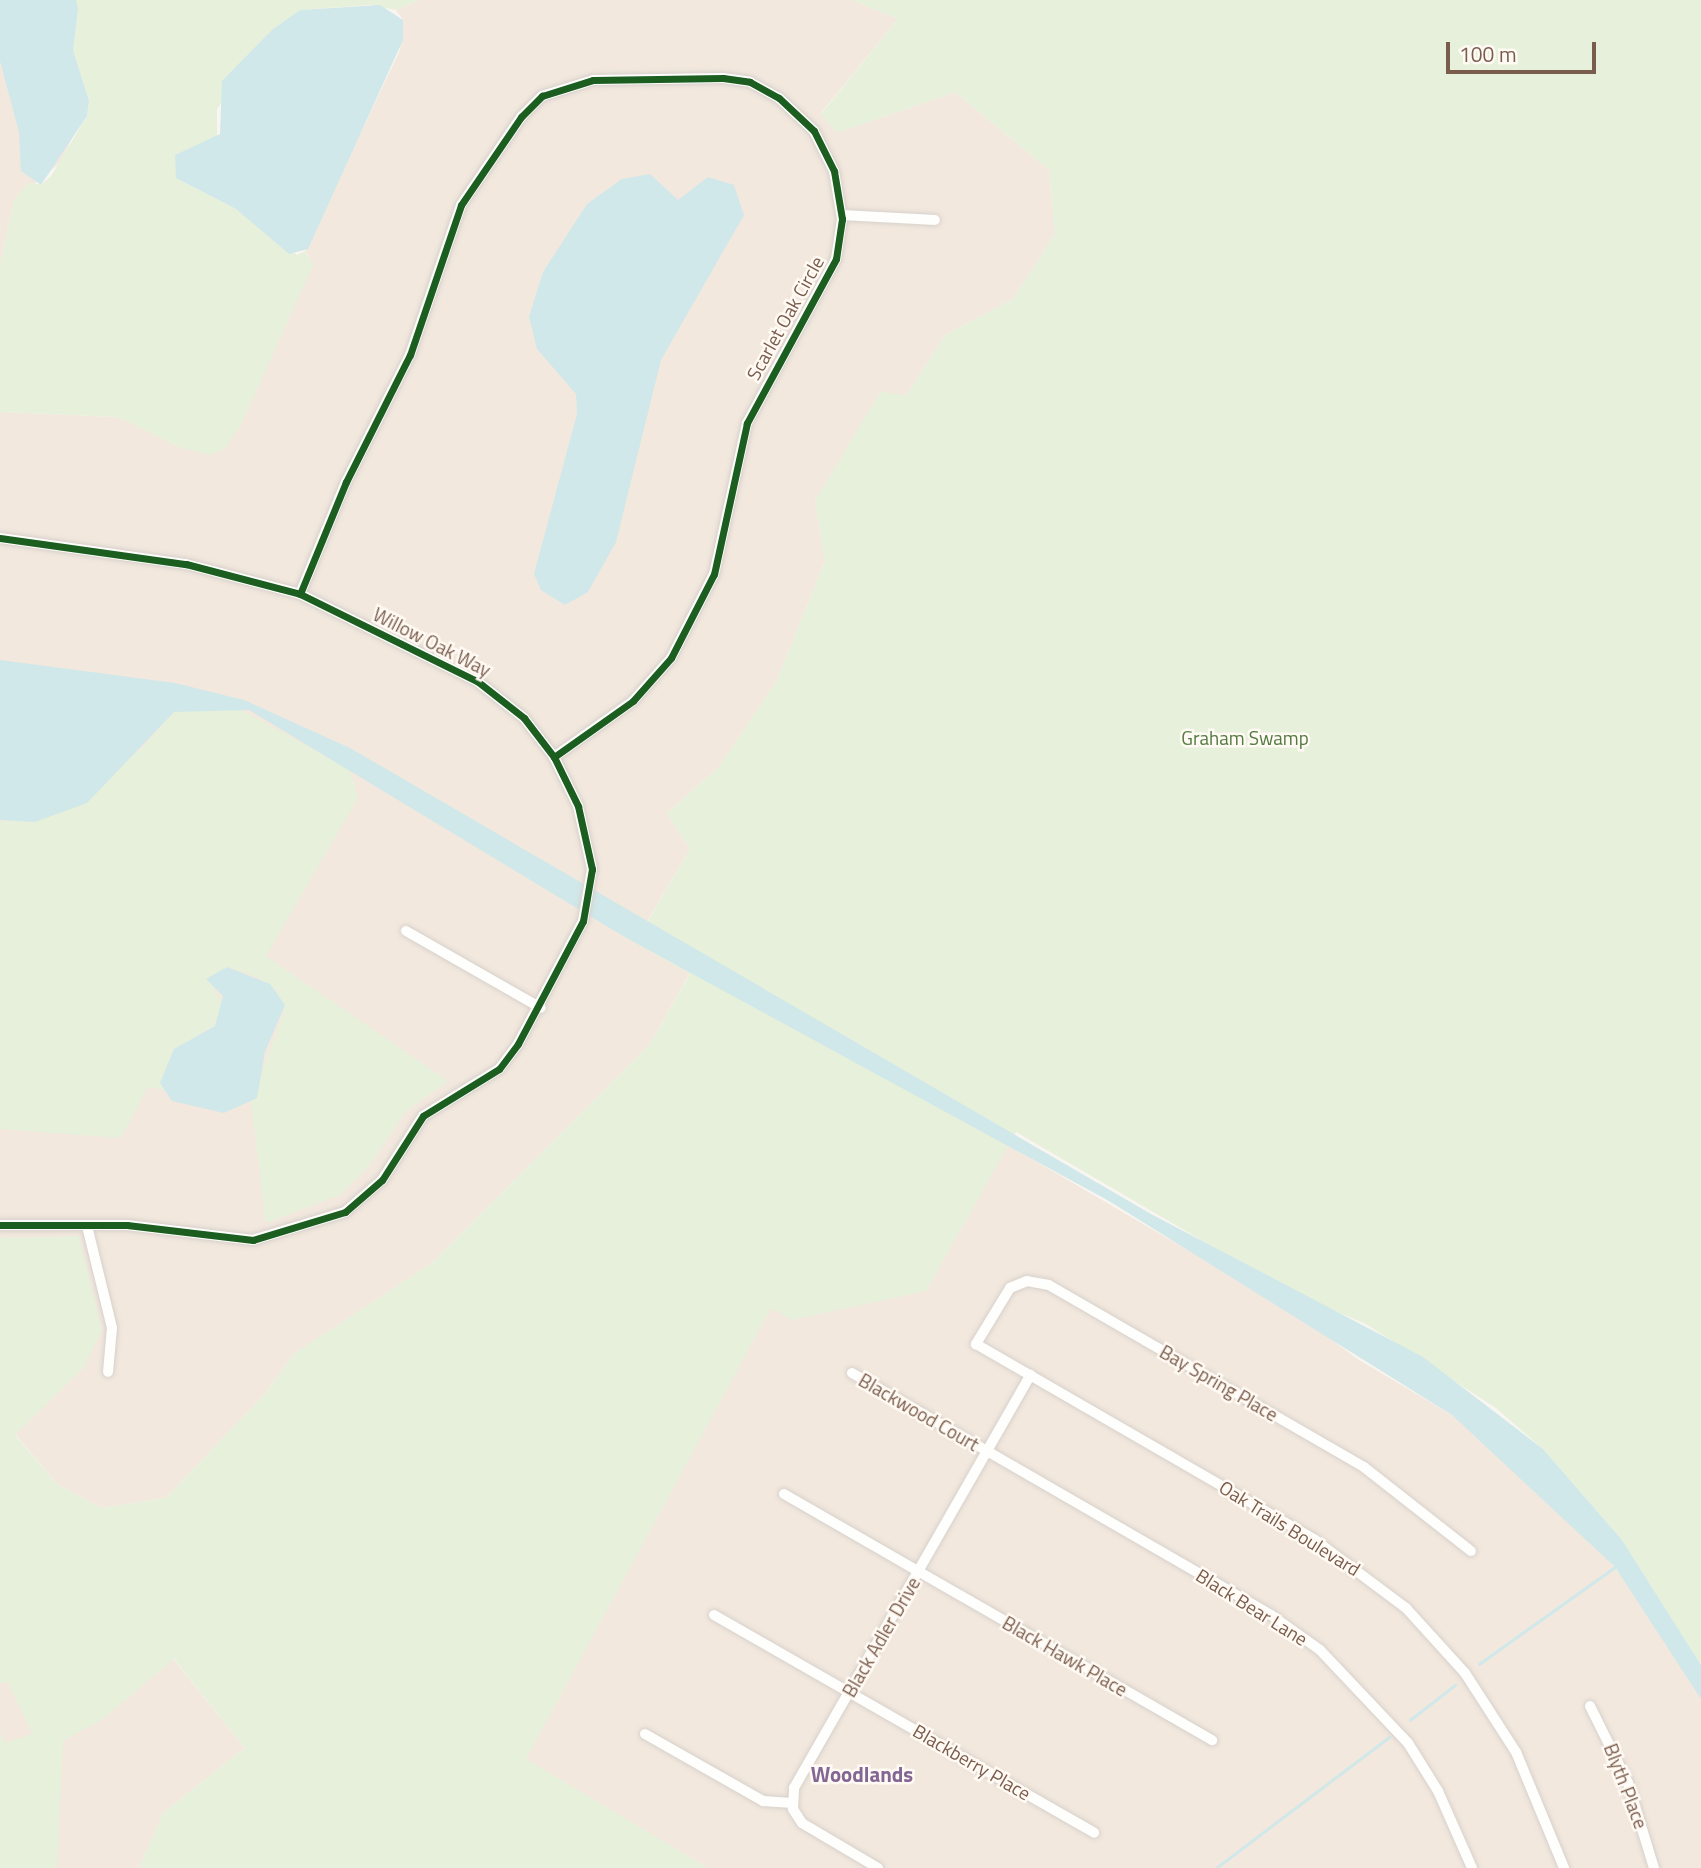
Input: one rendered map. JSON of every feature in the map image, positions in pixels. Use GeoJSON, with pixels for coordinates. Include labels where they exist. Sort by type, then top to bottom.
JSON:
{"type":"FeatureCollection","features":[{"type":"Feature","properties":{"kind":"street","name":"Scarlet Oak Circle"},"geometry":{"type":"LineString","coordinates":[[300,594],[346,482],[410,355],[461,205],[542,96],[593,80],[750,82],[814,131],[834,171],[842,215],[829,276],[736,450],[725,536],[686,630],[633,701],[554,757]]}},
{"type":"Feature","properties":{"kind":"street"},"geometry":{"type":"LineString","coordinates":[[842,215],[935,220]]}},
{"type":"Feature","properties":{"kind":"street","name":"Willow Oak Way"},"geometry":{"type":"LineString","coordinates":[[0,538],[186,564],[300,594],[477,681],[524,718],[554,757],[587,835],[591,885],[583,921],[541,1008],[499,1069],[423,1116],[382,1180],[345,1212],[253,1240],[87,1226],[0,1225]]}},
{"type":"Feature","properties":{"kind":"street"},"geometry":{"type":"LineString","coordinates":[[406,931],[541,1008]]}},
{"type":"Feature","properties":{"kind":"street"},"geometry":{"type":"LineString","coordinates":[[87,1226],[112,1328],[108,1372]]}},
{"type":"Feature","properties":{"kind":"street","name":"Bay Spring Place"},"geometry":{"type":"LineString","coordinates":[[976,1344],[1010,1288],[1027,1281],[1049,1285],[1364,1466],[1471,1551]]}},
{"type":"Feature","properties":{"kind":"street","name":"Oak Trails Boulevard"},"geometry":{"type":"LineString","coordinates":[[976,1344],[1315,1540],[1406,1608],[1452,1656],[1503,1731],[1535,1790],[1564,1868]]}},
{"type":"Feature","properties":{"kind":"street","name":"Blackwood Court"},"geometry":{"type":"LineString","coordinates":[[852,1373],[987,1451]]}},
{"type":"Feature","properties":{"kind":"street","name":"Black Adler Drive"},"geometry":{"type":"LineString","coordinates":[[792,1803],[800,1777],[1031,1375]]}},
{"type":"Feature","properties":{"kind":"street","name":"Black Bear Lane"},"geometry":{"type":"LineString","coordinates":[[987,1451],[1320,1650],[1412,1750],[1472,1868]]}},
{"type":"Feature","properties":{"kind":"street","name":"Black Hawk Place"},"geometry":{"type":"LineString","coordinates":[[784,1494],[1212,1740]]}},
{"type":"Feature","properties":{"kind":"street","name":"Blackberry Place"},"geometry":{"type":"LineString","coordinates":[[714,1615],[1094,1833]]}},
{"type":"Feature","properties":{"kind":"street","name":"Blyth Place"},"geometry":{"type":"LineString","coordinates":[[1590,1706],[1628,1783],[1654,1868]]}},
{"type":"Feature","properties":{"kind":"street"},"geometry":{"type":"LineString","coordinates":[[645,1734],[759,1800],[792,1803],[802,1824],[878,1868]]}},
{"type":"Feature","properties":{"kind":"shaded area"},"geometry":{"type":"Polygon","coordinates":[[[0,0],[76,0],[73,50],[89,101],[61,162],[14,200],[0,264],[0,0]]]}},
{"type":"Feature","properties":{"kind":"shaded area"},"geometry":{"type":"Polygon","coordinates":[[[420,0],[852,0],[898,19],[821,113],[837,133],[955,92],[1049,170],[1055,234],[1013,299],[945,335],[907,395],[815,501],[825,561],[777,680],[718,768],[667,813],[690,849],[635,942],[690,973],[650,1044],[433,1262],[294,1354],[264,1395],[166,1498],[102,1508],[58,1485],[15,1434],[84,1367],[11,1239],[0,1238],[0,412],[118,417],[181,448],[309,256],[305,251],[400,50],[403,20],[396,10],[420,0]]]}},
{"type":"Feature","properties":{"kind":"shaded area"},"geometry":{"type":"Polygon","coordinates":[[[1008,1145],[1299,1315],[1356,1358],[1452,1415],[1595,1544],[1639,1597],[1701,1699],[1701,1868],[708,1868],[525,1760],[771,1307],[926,1291],[1008,1145]]]}},
{"type":"Feature","properties":{"kind":"shaded area"},"geometry":{"type":"Polygon","coordinates":[[[142,1620],[245,1748],[163,1813],[139,1868],[0,1868],[0,1667],[142,1620]]]}},
{"type":"Feature","properties":{"kind":"green space"},"geometry":{"type":"Polygon","coordinates":[[[76,0],[420,0],[396,10],[370,5],[300,10],[273,29],[217,109],[217,139],[189,150],[176,178],[236,209],[297,255],[305,251],[313,265],[241,425],[226,448],[211,455],[181,448],[118,417],[0,412],[0,264],[14,200],[30,182],[41,185],[51,176],[87,116],[89,101],[73,50],[76,0]]]}},
{"type":"Feature","properties":{"kind":"green space","name":"Graham Swamp"},"geometry":{"type":"Polygon","coordinates":[[[852,0],[1701,0],[1701,1665],[1622,1540],[1543,1449],[1496,1408],[1366,1324],[1294,1294],[1016,1132],[926,1291],[792,1320],[771,1308],[526,1759],[708,1868],[139,1868],[163,1813],[245,1748],[174,1659],[103,1719],[63,1741],[57,1868],[0,1868],[0,1732],[5,1743],[32,1734],[8,1682],[0,1683],[0,1238],[79,1236],[102,1330],[84,1367],[15,1435],[58,1485],[102,1508],[166,1498],[264,1395],[294,1354],[433,1262],[650,1044],[690,974],[635,943],[690,849],[667,813],[718,768],[777,680],[825,561],[815,501],[880,392],[907,395],[945,335],[1013,299],[1055,234],[1049,170],[955,92],[837,133],[821,114],[898,19],[852,0]]]}},
{"type":"Feature","properties":{"kind":"green space"},"geometry":{"type":"Polygon","coordinates":[[[235,707],[350,769],[358,798],[266,956],[448,1081],[406,1111],[369,1166],[340,1195],[266,1223],[251,1103],[284,1012],[276,990],[255,976],[227,967],[214,990],[223,1005],[214,1026],[172,1053],[163,1090],[148,1087],[121,1138],[0,1129],[0,820],[8,822],[140,750],[174,712],[235,707]]]}},
{"type":"Feature","properties":{"kind":"water"},"geometry":{"type":"Polygon","coordinates":[[[0,0],[76,0],[78,8],[73,50],[89,101],[87,116],[41,185],[21,171],[19,132],[0,61],[0,0]]]}},
{"type":"Feature","properties":{"kind":"water"},"geometry":{"type":"Polygon","coordinates":[[[380,5],[403,20],[403,40],[308,249],[289,254],[236,209],[176,178],[175,155],[220,134],[222,81],[273,29],[300,10],[380,5]]]}},
{"type":"Feature","properties":{"kind":"water"},"geometry":{"type":"Polygon","coordinates":[[[650,174],[678,200],[708,177],[734,185],[744,215],[661,360],[616,542],[588,592],[565,605],[541,590],[534,574],[577,414],[576,394],[537,349],[529,317],[543,272],[587,204],[622,179],[650,174]]]}},
{"type":"Feature","properties":{"kind":"water"},"geometry":{"type":"Polygon","coordinates":[[[0,660],[175,683],[244,700],[350,748],[1151,1214],[1423,1357],[1543,1449],[1622,1540],[1701,1665],[1701,1699],[1615,1567],[1452,1415],[1109,1201],[623,936],[249,710],[174,712],[87,803],[35,822],[0,820],[0,660]]]}},
{"type":"Feature","properties":{"kind":"water"},"geometry":{"type":"Polygon","coordinates":[[[227,967],[270,984],[285,1005],[265,1052],[257,1098],[224,1113],[172,1101],[160,1083],[174,1049],[215,1026],[223,996],[206,979],[227,967]]]}},
{"type":"Feature","properties":{"kind":"waterway"},"geometry":{"type":"LineString","coordinates":[[1479,1664],[1615,1567]]}},
{"type":"Feature","properties":{"kind":"waterway"},"geometry":{"type":"LineString","coordinates":[[1410,1720],[1455,1685]]}},
{"type":"Feature","properties":{"kind":"waterway"},"geometry":{"type":"LineString","coordinates":[[1216,1868],[1389,1737]]}},
{"type":"Feature","properties":{"kind":"cycle path"},"geometry":{"type":"LineString","coordinates":[[300,594],[346,482],[410,355],[461,205],[521,117],[542,96],[593,80],[723,78],[750,82],[779,98],[814,131],[834,171],[842,219],[836,259],[747,423],[714,574],[671,658],[633,701],[554,757]]}},
{"type":"Feature","properties":{"kind":"cycle path"},"geometry":{"type":"LineString","coordinates":[[0,538],[186,564],[300,594],[477,681],[524,718],[554,757],[578,806],[592,869],[583,921],[518,1044],[499,1069],[423,1116],[382,1180],[345,1212],[253,1240],[127,1225],[0,1225]]}},
{"type":"Feature","properties":{"kind":"district","name":"Woodlands"},"geometry":{"type":"Point","coordinates":[862,1774]}}]}
